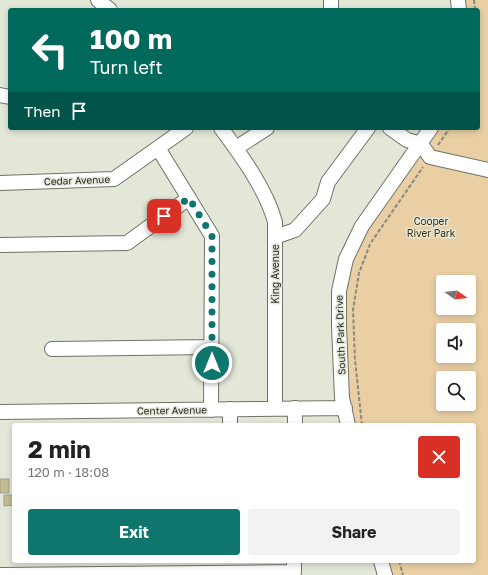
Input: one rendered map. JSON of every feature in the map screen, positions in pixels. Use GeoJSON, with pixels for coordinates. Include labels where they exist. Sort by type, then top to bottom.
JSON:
{"type":"FeatureCollection","features":[{"type":"Feature","properties":{"kind":"street"},"geometry":{"type":"LineString","coordinates":[[98,0],[108,8]]}},
{"type":"Feature","properties":{"kind":"street","name":"Cedar Avenue"},"geometry":{"type":"LineString","coordinates":[[0,182],[114,179],[183,130]]}},
{"type":"Feature","properties":{"kind":"street","name":"King Avenue"},"geometry":{"type":"LineString","coordinates":[[222,130],[236,148],[272,212],[275,222],[275,409]]}},
{"type":"Feature","properties":{"kind":"street"},"geometry":{"type":"LineString","coordinates":[[236,148],[261,130]]}},
{"type":"Feature","properties":{"kind":"street"},"geometry":{"type":"LineString","coordinates":[[275,237],[295,230],[323,199],[328,182],[367,130]]}},
{"type":"Feature","properties":{"kind":"street"},"geometry":{"type":"LineString","coordinates":[[393,130],[407,140],[421,144],[430,157],[488,170]]}},
{"type":"Feature","properties":{"kind":"street","name":"South Park Drive"},"geometry":{"type":"LineString","coordinates":[[348,423],[342,398],[339,326],[339,291],[346,259],[362,226],[430,130]]}},
{"type":"Feature","properties":{"kind":"street"},"geometry":{"type":"LineString","coordinates":[[158,148],[212,236],[211,410]]}},
{"type":"Feature","properties":{"kind":"street"},"geometry":{"type":"LineString","coordinates":[[0,245],[127,243],[189,198]]}},
{"type":"Feature","properties":{"kind":"street"},"geometry":{"type":"LineString","coordinates":[[52,349],[212,347]]}},
{"type":"Feature","properties":{"kind":"street"},"geometry":{"type":"LineString","coordinates":[[295,423],[296,408]]}},
{"type":"Feature","properties":{"kind":"street","name":"Center Avenue"},"geometry":{"type":"LineString","coordinates":[[0,412],[345,408]]}},
{"type":"Feature","properties":{"kind":"street"},"geometry":{"type":"LineString","coordinates":[[230,409],[230,423]]}},
{"type":"Feature","properties":{"kind":"street"},"geometry":{"type":"LineString","coordinates":[[382,563],[385,575]]}},
{"type":"Feature","properties":{"kind":"street"},"geometry":{"type":"LineString","coordinates":[[0,575],[294,566]]}},
{"type":"Feature","properties":{"kind":"path"},"geometry":{"type":"LineString","coordinates":[[363,423],[355,360],[353,310],[359,273],[370,244],[449,130]]}},
{"type":"Feature","properties":{"kind":"path"},"geometry":{"type":"LineString","coordinates":[[400,563],[403,575]]}},
{"type":"Feature","properties":{"kind":"green space","name":"Cooper River Park"},"geometry":{"type":"Polygon","coordinates":[[[458,0],[488,0],[488,575],[385,575],[382,563],[476,563],[476,423],[348,423],[342,398],[346,259],[430,130],[480,130],[480,8],[459,8],[458,0]]]}},
{"type":"Feature","properties":{"kind":"building"},"geometry":{"type":"Polygon","coordinates":[[[0,479],[9,479],[9,493],[0,493],[0,479]]]}},
{"type":"Feature","properties":{"kind":"building"},"geometry":{"type":"Polygon","coordinates":[[[4,495],[12,495],[12,505],[4,506],[4,495]]]}},
{"type":"Feature","properties":{"kind":"route"},"geometry":{"type":"LineString","coordinates":[[164,216],[189,198],[212,236],[212,363]]}}]}
